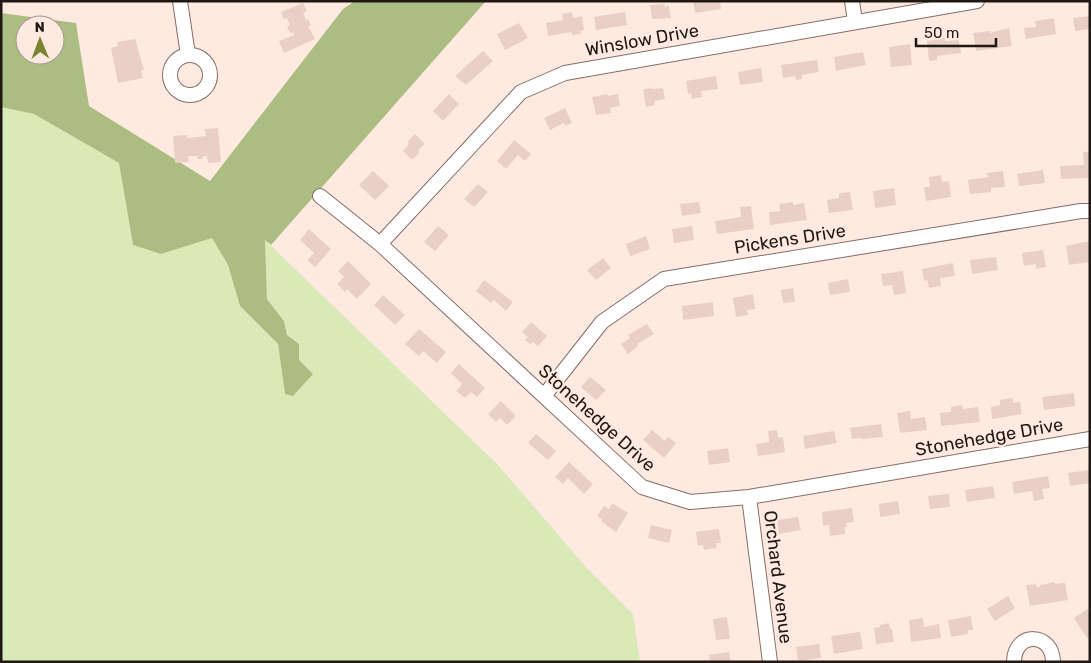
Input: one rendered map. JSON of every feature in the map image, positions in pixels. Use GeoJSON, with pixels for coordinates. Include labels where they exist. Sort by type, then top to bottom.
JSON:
{"type":"FeatureCollection","features":[{"type":"Feature","properties":{"kind":"street"},"geometry":{"type":"LineString","coordinates":[[180,1],[188,55]]}},
{"type":"Feature","properties":{"kind":"street"},"geometry":{"type":"LineString","coordinates":[[852,1],[855,21]]}},
{"type":"Feature","properties":{"kind":"street","name":"Winslow Drive"},"geometry":{"type":"LineString","coordinates":[[380,244],[521,92],[566,73],[977,1]]}},
{"type":"Feature","properties":{"kind":"street","name":"Stonehedge Drive"},"geometry":{"type":"LineString","coordinates":[[320,196],[380,244],[642,487],[690,502],[749,497],[1090,439]]}},
{"type":"Feature","properties":{"kind":"street","name":"Pickens Drive"},"geometry":{"type":"LineString","coordinates":[[544,396],[602,322],[664,279],[1090,211]]}},
{"type":"Feature","properties":{"kind":"street","name":"Orchard Avenue"},"geometry":{"type":"LineString","coordinates":[[749,497],[770,662]]}},
{"type":"Feature","properties":{"kind":"street"},"geometry":{"type":"LineString","coordinates":[[1014,662],[1016,649],[1026,640],[1033,639],[1045,643],[1050,648],[1053,662]]}},
{"type":"Feature","properties":{"kind":"green space"},"geometry":{"type":"Polygon","coordinates":[[[355,1],[486,1],[271,245],[265,240],[267,299],[284,321],[287,335],[299,344],[299,360],[313,374],[293,396],[285,394],[278,344],[240,306],[228,265],[212,238],[161,254],[133,245],[119,163],[34,114],[1,107],[1,13],[16,15],[15,65],[65,65],[65,22],[76,23],[89,106],[210,181],[343,9],[355,1]]]}},
{"type":"Feature","properties":{"kind":"green space"},"geometry":{"type":"Polygon","coordinates":[[[1,107],[34,114],[119,163],[133,245],[161,254],[212,238],[228,265],[240,306],[278,344],[285,394],[299,360],[299,344],[287,335],[284,321],[267,299],[265,240],[498,465],[585,566],[633,614],[640,662],[1,662],[1,107]]]}},
{"type":"Feature","properties":{"kind":"building"},"geometry":{"type":"Polygon","coordinates":[[[693,1],[720,1],[721,9],[695,13],[693,1]]]}},
{"type":"Feature","properties":{"kind":"building"},"geometry":{"type":"Polygon","coordinates":[[[303,3],[307,11],[303,13],[311,25],[308,26],[315,39],[284,53],[279,41],[294,35],[293,32],[290,33],[287,26],[290,25],[287,18],[284,19],[281,12],[303,3]]]}},
{"type":"Feature","properties":{"kind":"building"},"geometry":{"type":"Polygon","coordinates":[[[664,4],[665,7],[669,6],[671,18],[652,19],[650,5],[664,4]]]}},
{"type":"Feature","properties":{"kind":"building"},"geometry":{"type":"Polygon","coordinates":[[[572,12],[573,18],[582,16],[584,30],[580,31],[581,34],[572,35],[572,32],[548,36],[546,23],[563,20],[562,14],[572,12]]]}},
{"type":"Feature","properties":{"kind":"building"},"geometry":{"type":"Polygon","coordinates":[[[625,12],[627,25],[596,30],[594,17],[625,12]]]}},
{"type":"Feature","properties":{"kind":"building"},"geometry":{"type":"Polygon","coordinates":[[[1090,16],[1090,29],[1075,31],[1073,18],[1090,16]]]}},
{"type":"Feature","properties":{"kind":"building"},"geometry":{"type":"Polygon","coordinates":[[[1054,18],[1056,34],[1026,39],[1024,28],[1036,27],[1035,21],[1054,18]]]}},
{"type":"Feature","properties":{"kind":"building"},"geometry":{"type":"Polygon","coordinates":[[[519,23],[528,38],[505,50],[497,34],[519,23]]]}},
{"type":"Feature","properties":{"kind":"building"},"geometry":{"type":"Polygon","coordinates":[[[1009,28],[1012,46],[976,51],[973,33],[990,31],[990,33],[1009,28]]]}},
{"type":"Feature","properties":{"kind":"building"},"geometry":{"type":"Polygon","coordinates":[[[945,38],[945,41],[959,40],[961,53],[937,56],[937,60],[929,61],[927,41],[945,38]]]}},
{"type":"Feature","properties":{"kind":"building"},"geometry":{"type":"Polygon","coordinates":[[[135,39],[144,70],[141,70],[143,78],[118,83],[111,48],[118,46],[117,42],[135,39]]]}},
{"type":"Feature","properties":{"kind":"building"},"geometry":{"type":"Polygon","coordinates":[[[910,44],[912,65],[891,67],[889,47],[910,44]]]}},
{"type":"Feature","properties":{"kind":"building"},"geometry":{"type":"Polygon","coordinates":[[[483,51],[493,61],[466,85],[455,76],[483,51]]]}},
{"type":"Feature","properties":{"kind":"building"},"geometry":{"type":"Polygon","coordinates":[[[863,52],[866,65],[836,71],[834,57],[863,52]]]}},
{"type":"Feature","properties":{"kind":"building"},"geometry":{"type":"Polygon","coordinates":[[[817,60],[819,72],[802,75],[802,79],[796,80],[795,76],[783,78],[781,65],[817,60]]]}},
{"type":"Feature","properties":{"kind":"building"},"geometry":{"type":"Polygon","coordinates":[[[761,68],[763,82],[740,85],[738,72],[761,68]]]}},
{"type":"Feature","properties":{"kind":"building"},"geometry":{"type":"Polygon","coordinates":[[[716,76],[718,89],[701,91],[702,97],[692,99],[691,93],[688,94],[686,81],[716,76]]]}},
{"type":"Feature","properties":{"kind":"building"},"geometry":{"type":"Polygon","coordinates":[[[663,88],[665,99],[654,101],[655,105],[646,107],[643,89],[663,88]]]}},
{"type":"Feature","properties":{"kind":"building"},"geometry":{"type":"Polygon","coordinates":[[[449,94],[459,104],[443,121],[433,111],[449,94]]]}},
{"type":"Feature","properties":{"kind":"building"},"geometry":{"type":"Polygon","coordinates":[[[607,94],[608,96],[618,94],[620,106],[610,108],[611,113],[596,115],[592,97],[607,94]]]}},
{"type":"Feature","properties":{"kind":"building"},"geometry":{"type":"Polygon","coordinates":[[[565,108],[572,123],[565,126],[564,123],[550,130],[544,118],[565,108]]]}},
{"type":"Feature","properties":{"kind":"building"},"geometry":{"type":"Polygon","coordinates":[[[218,128],[221,162],[208,163],[207,156],[197,159],[197,156],[188,156],[189,162],[175,163],[173,136],[187,135],[187,138],[206,136],[205,129],[218,128]]]}},
{"type":"Feature","properties":{"kind":"building"},"geometry":{"type":"Polygon","coordinates":[[[415,134],[425,144],[418,150],[420,152],[412,160],[403,151],[409,144],[407,142],[415,134]]]}},
{"type":"Feature","properties":{"kind":"building"},"geometry":{"type":"Polygon","coordinates":[[[514,140],[531,154],[525,161],[518,155],[506,169],[497,161],[514,140]]]}},
{"type":"Feature","properties":{"kind":"building"},"geometry":{"type":"Polygon","coordinates":[[[1083,152],[1090,152],[1090,178],[1061,179],[1060,166],[1084,165],[1083,152]]]}},
{"type":"Feature","properties":{"kind":"building"},"geometry":{"type":"Polygon","coordinates":[[[1043,170],[1045,183],[1019,186],[1017,174],[1043,170]]]}},
{"type":"Feature","properties":{"kind":"building"},"geometry":{"type":"Polygon","coordinates":[[[373,171],[389,186],[375,200],[359,185],[373,171]]]}},
{"type":"Feature","properties":{"kind":"building"},"geometry":{"type":"Polygon","coordinates":[[[1003,171],[1005,187],[991,188],[991,192],[970,194],[968,180],[989,177],[986,173],[1003,171]]]}},
{"type":"Feature","properties":{"kind":"building"},"geometry":{"type":"Polygon","coordinates":[[[941,175],[942,182],[949,181],[951,197],[926,201],[924,187],[930,187],[929,177],[941,175]]]}},
{"type":"Feature","properties":{"kind":"building"},"geometry":{"type":"Polygon","coordinates":[[[478,184],[488,192],[474,207],[464,199],[478,184]]]}},
{"type":"Feature","properties":{"kind":"building"},"geometry":{"type":"Polygon","coordinates":[[[894,188],[896,205],[875,208],[873,191],[894,188]]]}},
{"type":"Feature","properties":{"kind":"building"},"geometry":{"type":"Polygon","coordinates":[[[850,192],[853,210],[829,213],[827,200],[839,198],[839,193],[850,192]]]}},
{"type":"Feature","properties":{"kind":"building"},"geometry":{"type":"Polygon","coordinates":[[[699,202],[701,213],[682,216],[680,204],[699,202]]]}},
{"type":"Feature","properties":{"kind":"building"},"geometry":{"type":"Polygon","coordinates":[[[793,202],[793,205],[804,203],[807,220],[770,225],[769,212],[780,211],[779,204],[793,202]]]}},
{"type":"Feature","properties":{"kind":"building"},"geometry":{"type":"Polygon","coordinates":[[[751,206],[754,229],[717,234],[715,221],[741,217],[740,207],[751,206]]]}},
{"type":"Feature","properties":{"kind":"building"},"geometry":{"type":"Polygon","coordinates":[[[438,226],[449,235],[435,251],[424,242],[438,226]]]}},
{"type":"Feature","properties":{"kind":"building"},"geometry":{"type":"Polygon","coordinates":[[[692,226],[694,240],[674,243],[672,229],[692,226]]]}},
{"type":"Feature","properties":{"kind":"building"},"geometry":{"type":"Polygon","coordinates":[[[309,229],[331,249],[315,267],[307,260],[314,253],[300,240],[309,229]]]}},
{"type":"Feature","properties":{"kind":"building"},"geometry":{"type":"Polygon","coordinates":[[[646,236],[650,249],[630,256],[626,244],[646,236]]]}},
{"type":"Feature","properties":{"kind":"building"},"geometry":{"type":"Polygon","coordinates":[[[1090,242],[1089,262],[1069,265],[1066,246],[1090,242]]]}},
{"type":"Feature","properties":{"kind":"building"},"geometry":{"type":"Polygon","coordinates":[[[1043,250],[1046,267],[1036,269],[1036,264],[1024,266],[1022,253],[1043,250]]]}},
{"type":"Feature","properties":{"kind":"building"},"geometry":{"type":"Polygon","coordinates":[[[996,257],[998,270],[972,274],[970,260],[996,257]]]}},
{"type":"Feature","properties":{"kind":"building"},"geometry":{"type":"Polygon","coordinates":[[[603,258],[611,268],[596,280],[587,270],[603,258]]]}},
{"type":"Feature","properties":{"kind":"building"},"geometry":{"type":"Polygon","coordinates":[[[348,261],[371,284],[357,299],[347,289],[345,292],[337,284],[344,277],[338,271],[348,261]]]}},
{"type":"Feature","properties":{"kind":"building"},"geometry":{"type":"Polygon","coordinates":[[[953,263],[955,276],[940,278],[941,286],[929,288],[927,280],[924,281],[922,269],[953,263]]]}},
{"type":"Feature","properties":{"kind":"building"},"geometry":{"type":"Polygon","coordinates":[[[903,271],[906,293],[894,295],[892,285],[883,286],[881,274],[903,271]]]}},
{"type":"Feature","properties":{"kind":"building"},"geometry":{"type":"Polygon","coordinates":[[[848,279],[850,292],[830,295],[828,283],[848,279]]]}},
{"type":"Feature","properties":{"kind":"building"},"geometry":{"type":"Polygon","coordinates":[[[484,280],[513,302],[506,311],[494,300],[491,303],[476,291],[484,280]]]}},
{"type":"Feature","properties":{"kind":"building"},"geometry":{"type":"Polygon","coordinates":[[[793,288],[795,302],[783,303],[781,290],[793,288]]]}},
{"type":"Feature","properties":{"kind":"building"},"geometry":{"type":"Polygon","coordinates":[[[753,294],[755,309],[747,310],[748,315],[736,317],[733,298],[753,294]]]}},
{"type":"Feature","properties":{"kind":"building"},"geometry":{"type":"Polygon","coordinates":[[[383,295],[405,315],[395,325],[374,305],[383,295]]]}},
{"type":"Feature","properties":{"kind":"building"},"geometry":{"type":"Polygon","coordinates":[[[713,302],[714,316],[683,320],[682,306],[713,302]]]}},
{"type":"Feature","properties":{"kind":"building"},"geometry":{"type":"Polygon","coordinates":[[[531,322],[547,336],[538,346],[533,342],[530,344],[525,340],[528,337],[522,332],[531,322]]]}},
{"type":"Feature","properties":{"kind":"building"},"geometry":{"type":"Polygon","coordinates":[[[647,324],[654,334],[637,344],[638,346],[628,354],[621,344],[630,338],[628,335],[647,324]]]}},
{"type":"Feature","properties":{"kind":"building"},"geometry":{"type":"Polygon","coordinates":[[[419,329],[446,352],[437,363],[423,351],[419,356],[405,344],[419,329]]]}},
{"type":"Feature","properties":{"kind":"building"},"geometry":{"type":"Polygon","coordinates":[[[459,364],[485,388],[477,397],[471,392],[465,398],[456,391],[462,384],[451,373],[459,364]]]}},
{"type":"Feature","properties":{"kind":"building"},"geometry":{"type":"Polygon","coordinates":[[[590,377],[606,390],[596,400],[581,387],[590,377]]]}},
{"type":"Feature","properties":{"kind":"building"},"geometry":{"type":"Polygon","coordinates":[[[1074,393],[1075,406],[1044,410],[1042,397],[1074,393]]]}},
{"type":"Feature","properties":{"kind":"building"},"geometry":{"type":"Polygon","coordinates":[[[1013,398],[1013,403],[1020,402],[1022,414],[992,419],[991,407],[1000,405],[1000,400],[1013,398]]]}},
{"type":"Feature","properties":{"kind":"building"},"geometry":{"type":"Polygon","coordinates":[[[501,401],[516,416],[507,425],[500,418],[496,422],[488,414],[501,401]]]}},
{"type":"Feature","properties":{"kind":"building"},"geometry":{"type":"Polygon","coordinates":[[[962,405],[963,409],[978,407],[980,422],[941,426],[940,413],[951,412],[951,407],[962,405]]]}},
{"type":"Feature","properties":{"kind":"building"},"geometry":{"type":"Polygon","coordinates":[[[910,411],[911,419],[925,417],[927,430],[900,433],[897,413],[910,411]]]}},
{"type":"Feature","properties":{"kind":"building"},"geometry":{"type":"Polygon","coordinates":[[[881,424],[883,437],[852,439],[850,428],[881,424]]]}},
{"type":"Feature","properties":{"kind":"building"},"geometry":{"type":"Polygon","coordinates":[[[652,430],[665,441],[668,437],[676,443],[664,458],[643,440],[652,430]]]}},
{"type":"Feature","properties":{"kind":"building"},"geometry":{"type":"Polygon","coordinates":[[[777,430],[778,438],[783,437],[785,452],[758,456],[756,444],[769,442],[768,431],[777,430]]]}},
{"type":"Feature","properties":{"kind":"building"},"geometry":{"type":"Polygon","coordinates":[[[834,431],[837,443],[805,449],[803,436],[834,431]]]}},
{"type":"Feature","properties":{"kind":"building"},"geometry":{"type":"Polygon","coordinates":[[[536,434],[556,451],[548,460],[528,443],[536,434]]]}},
{"type":"Feature","properties":{"kind":"building"},"geometry":{"type":"Polygon","coordinates":[[[728,448],[730,462],[709,465],[707,451],[728,448]]]}},
{"type":"Feature","properties":{"kind":"building"},"geometry":{"type":"Polygon","coordinates":[[[569,462],[593,484],[584,494],[568,478],[563,484],[555,477],[569,462]]]}},
{"type":"Feature","properties":{"kind":"building"},"geometry":{"type":"Polygon","coordinates":[[[1089,470],[1090,483],[1070,486],[1068,473],[1089,470]]]}},
{"type":"Feature","properties":{"kind":"building"},"geometry":{"type":"Polygon","coordinates":[[[1048,476],[1050,488],[1042,489],[1044,499],[1034,501],[1032,491],[1014,494],[1012,482],[1048,476]]]}},
{"type":"Feature","properties":{"kind":"building"},"geometry":{"type":"Polygon","coordinates":[[[993,486],[995,498],[967,502],[965,490],[993,486]]]}},
{"type":"Feature","properties":{"kind":"building"},"geometry":{"type":"Polygon","coordinates":[[[949,494],[950,507],[930,509],[928,496],[949,494]]]}},
{"type":"Feature","properties":{"kind":"building"},"geometry":{"type":"Polygon","coordinates":[[[898,501],[900,514],[880,517],[879,504],[898,501]]]}},
{"type":"Feature","properties":{"kind":"building"},"geometry":{"type":"Polygon","coordinates":[[[612,503],[628,513],[616,532],[597,516],[604,506],[609,509],[612,503]]]}},
{"type":"Feature","properties":{"kind":"building"},"geometry":{"type":"Polygon","coordinates":[[[852,508],[854,522],[846,523],[845,534],[830,536],[829,525],[823,526],[822,512],[852,508]]]}},
{"type":"Feature","properties":{"kind":"building"},"geometry":{"type":"Polygon","coordinates":[[[798,517],[801,530],[779,534],[777,520],[798,517]]]}},
{"type":"Feature","properties":{"kind":"building"},"geometry":{"type":"Polygon","coordinates":[[[651,525],[672,530],[669,543],[648,538],[651,525]]]}},
{"type":"Feature","properties":{"kind":"building"},"geometry":{"type":"Polygon","coordinates":[[[719,529],[721,543],[716,543],[717,548],[704,550],[703,545],[698,546],[696,532],[719,529]]]}},
{"type":"Feature","properties":{"kind":"building"},"geometry":{"type":"Polygon","coordinates":[[[1055,582],[1055,584],[1065,583],[1068,600],[1030,606],[1026,585],[1036,584],[1037,587],[1040,587],[1040,585],[1055,582]]]}},
{"type":"Feature","properties":{"kind":"building"},"geometry":{"type":"Polygon","coordinates":[[[1008,596],[1015,608],[995,621],[987,609],[1008,596]]]}},
{"type":"Feature","properties":{"kind":"building"},"geometry":{"type":"Polygon","coordinates":[[[1087,609],[1090,614],[1090,636],[1087,638],[1074,618],[1087,609]]]}},
{"type":"Feature","properties":{"kind":"building"},"geometry":{"type":"Polygon","coordinates":[[[971,616],[973,630],[968,630],[968,634],[951,637],[948,620],[971,616]]]}},
{"type":"Feature","properties":{"kind":"building"},"geometry":{"type":"Polygon","coordinates":[[[727,617],[730,639],[716,640],[713,619],[727,617]]]}},
{"type":"Feature","properties":{"kind":"building"},"geometry":{"type":"Polygon","coordinates":[[[923,618],[924,627],[939,624],[941,638],[911,642],[909,620],[923,618]]]}},
{"type":"Feature","properties":{"kind":"building"},"geometry":{"type":"Polygon","coordinates":[[[889,623],[894,642],[876,644],[874,628],[889,623]]]}},
{"type":"Feature","properties":{"kind":"building"},"geometry":{"type":"Polygon","coordinates":[[[860,632],[863,649],[834,654],[831,636],[860,632]]]}},
{"type":"Feature","properties":{"kind":"building"},"geometry":{"type":"Polygon","coordinates":[[[819,644],[821,658],[798,661],[796,647],[819,644]]]}},
{"type":"Feature","properties":{"kind":"building"},"geometry":{"type":"Polygon","coordinates":[[[729,652],[731,662],[710,662],[709,655],[729,652]]]}}]}
